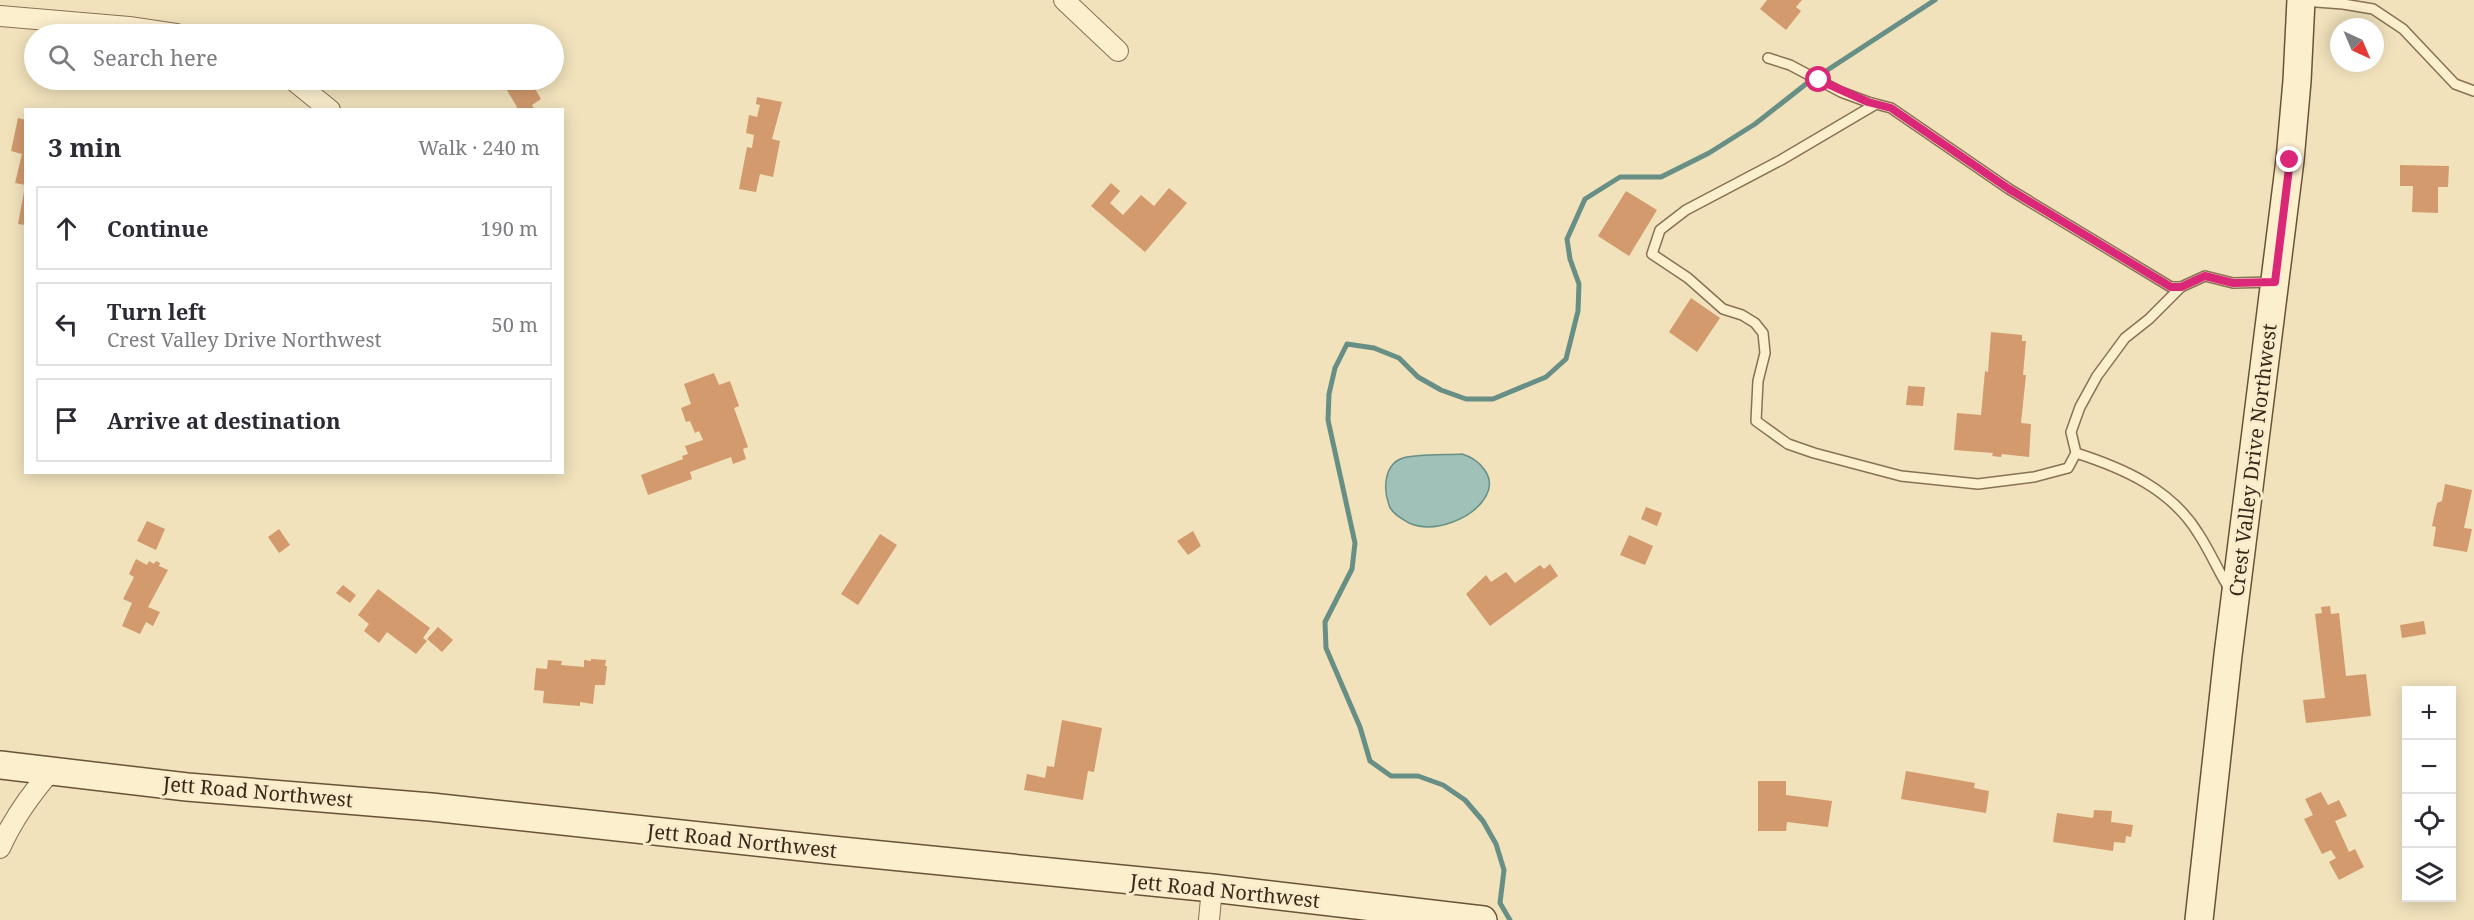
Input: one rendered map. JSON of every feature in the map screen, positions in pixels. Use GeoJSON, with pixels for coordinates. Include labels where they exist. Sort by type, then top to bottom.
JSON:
{"type":"FeatureCollection","features":[{"type":"Feature","properties":{"kind":"street"},"geometry":{"type":"LineString","coordinates":[[1064,0],[1118,51]]}},
{"type":"Feature","properties":{"kind":"street","name":"Crest Valley Drive Northwest"},"geometry":{"type":"LineString","coordinates":[[2199,920],[2235,599],[2275,282],[2296,92],[2301,1]]}},
{"type":"Feature","properties":{"kind":"street"},"geometry":{"type":"LineString","coordinates":[[0,16],[94,24]]}},
{"type":"Feature","properties":{"kind":"street"},"geometry":{"type":"LineString","coordinates":[[305,90],[328,108]]}},
{"type":"Feature","properties":{"kind":"street","name":"Jett Road Northwest"},"geometry":{"type":"LineString","coordinates":[[0,765],[188,787],[431,807],[1212,888],[1483,920]]}},
{"type":"Feature","properties":{"kind":"street"},"geometry":{"type":"LineString","coordinates":[[0,848],[9,827],[28,798],[51,771]]}},
{"type":"Feature","properties":{"kind":"street"},"geometry":{"type":"LineString","coordinates":[[1209,920],[1212,888]]}},
{"type":"Feature","properties":{"kind":"lane"},"geometry":{"type":"LineString","coordinates":[[2301,1],[2373,9],[2403,29],[2455,84],[2474,91]]}},
{"type":"Feature","properties":{"kind":"lane"},"geometry":{"type":"LineString","coordinates":[[1768,58],[1790,65],[1841,92],[1891,108],[2009,189],[2128,263],[2171,287],[2181,287]]}},
{"type":"Feature","properties":{"kind":"lane"},"geometry":{"type":"LineString","coordinates":[[1876,104],[1781,160],[1686,210],[1660,230],[1653,254],[1688,278],[1723,309],[1748,319],[1763,333],[1765,353],[1758,381],[1756,421],[1788,444],[1901,476],[1978,484],[2053,474],[2068,468],[2076,453],[2071,432],[2080,407],[2097,376],[2124,338],[2149,319],[2181,287],[2205,276],[2233,283],[2275,282]]}},
{"type":"Feature","properties":{"kind":"lane"},"geometry":{"type":"LineString","coordinates":[[2076,453],[2125,471],[2169,499],[2197,530],[2235,599]]}},
{"type":"Feature","properties":{"kind":"water"},"geometry":{"type":"Polygon","coordinates":[[[1462,454],[1480,464],[1488,476],[1489,489],[1486,496],[1472,511],[1463,518],[1430,527],[1409,523],[1392,511],[1387,499],[1386,485],[1389,471],[1397,461],[1415,456],[1462,454]]]}},
{"type":"Feature","properties":{"kind":"building"},"geometry":{"type":"Polygon","coordinates":[[[1767,0],[1802,0],[1796,7],[1801,11],[1786,30],[1760,9],[1767,0]]]}},
{"type":"Feature","properties":{"kind":"building"},"geometry":{"type":"Polygon","coordinates":[[[507,90],[536,90],[541,99],[532,105],[534,108],[517,107],[507,90]]]}},
{"type":"Feature","properties":{"kind":"building"},"geometry":{"type":"Polygon","coordinates":[[[757,97],[782,102],[772,139],[780,141],[773,177],[760,174],[756,192],[739,189],[747,147],[752,148],[754,135],[746,133],[749,115],[757,117],[760,105],[756,104],[757,97]]]}},
{"type":"Feature","properties":{"kind":"building"},"geometry":{"type":"Polygon","coordinates":[[[18,118],[24,120],[24,185],[15,183],[22,154],[11,151],[18,118]]]}},
{"type":"Feature","properties":{"kind":"building"},"geometry":{"type":"Polygon","coordinates":[[[2400,165],[2449,166],[2448,187],[2438,187],[2438,213],[2412,212],[2413,186],[2400,186],[2400,165]]]}},
{"type":"Feature","properties":{"kind":"building"},"geometry":{"type":"Polygon","coordinates":[[[1111,183],[1120,191],[1110,203],[1123,215],[1141,195],[1154,206],[1169,188],[1187,203],[1145,252],[1091,206],[1111,183]]]}},
{"type":"Feature","properties":{"kind":"building"},"geometry":{"type":"Polygon","coordinates":[[[1626,191],[1657,210],[1629,256],[1598,236],[1626,191]]]}},
{"type":"Feature","properties":{"kind":"building"},"geometry":{"type":"Polygon","coordinates":[[[24,192],[24,225],[18,224],[24,192]]]}},
{"type":"Feature","properties":{"kind":"building"},"geometry":{"type":"Polygon","coordinates":[[[1691,298],[1720,318],[1697,352],[1669,332],[1691,298]]]}},
{"type":"Feature","properties":{"kind":"building"},"geometry":{"type":"Polygon","coordinates":[[[1991,332],[2022,335],[2022,341],[2026,341],[2023,375],[2026,375],[2021,423],[2031,424],[2029,457],[2002,454],[2001,457],[1992,456],[1993,453],[1954,450],[1957,413],[1981,415],[1985,371],[1988,372],[1991,332]]]}},
{"type":"Feature","properties":{"kind":"building"},"geometry":{"type":"Polygon","coordinates":[[[714,373],[719,385],[730,381],[739,406],[734,408],[748,447],[743,449],[746,459],[733,464],[731,457],[690,472],[692,479],[648,495],[641,475],[683,459],[682,456],[688,454],[685,446],[703,440],[699,431],[695,433],[690,421],[686,422],[681,408],[691,404],[684,384],[714,373]]]}},
{"type":"Feature","properties":{"kind":"building"},"geometry":{"type":"Polygon","coordinates":[[[1908,386],[1925,387],[1923,406],[1906,405],[1908,386]]]}},
{"type":"Feature","properties":{"kind":"building"},"geometry":{"type":"Polygon","coordinates":[[[2445,484],[2472,490],[2464,528],[2472,529],[2467,552],[2433,546],[2436,527],[2432,526],[2437,503],[2442,501],[2445,484]]]}},
{"type":"Feature","properties":{"kind":"building"},"geometry":{"type":"Polygon","coordinates":[[[1646,507],[1662,513],[1657,526],[1641,519],[1646,507]]]}},
{"type":"Feature","properties":{"kind":"building"},"geometry":{"type":"Polygon","coordinates":[[[147,521],[165,529],[156,550],[137,541],[147,521]]]}},
{"type":"Feature","properties":{"kind":"building"},"geometry":{"type":"Polygon","coordinates":[[[279,529],[290,545],[279,553],[268,537],[279,529]]]}},
{"type":"Feature","properties":{"kind":"building"},"geometry":{"type":"Polygon","coordinates":[[[1193,531],[1201,546],[1188,555],[1177,541],[1193,531]]]}},
{"type":"Feature","properties":{"kind":"building"},"geometry":{"type":"Polygon","coordinates":[[[880,534],[897,545],[858,605],[841,594],[880,534]]]}},
{"type":"Feature","properties":{"kind":"building"},"geometry":{"type":"Polygon","coordinates":[[[1629,535],[1653,546],[1645,565],[1620,555],[1629,535]]]}},
{"type":"Feature","properties":{"kind":"building"},"geometry":{"type":"Polygon","coordinates":[[[136,559],[147,565],[149,561],[154,564],[156,561],[160,563],[159,566],[168,570],[148,607],[160,612],[153,626],[146,622],[140,634],[122,626],[132,603],[123,599],[134,577],[129,574],[136,559]]]}},
{"type":"Feature","properties":{"kind":"building"},"geometry":{"type":"Polygon","coordinates":[[[1550,564],[1558,576],[1490,626],[1466,594],[1486,575],[1491,582],[1506,572],[1515,583],[1540,565],[1544,569],[1550,564]]]}},
{"type":"Feature","properties":{"kind":"building"},"geometry":{"type":"Polygon","coordinates":[[[343,585],[356,595],[350,603],[336,593],[343,585]]]}},
{"type":"Feature","properties":{"kind":"building"},"geometry":{"type":"Polygon","coordinates":[[[378,589],[430,628],[423,638],[427,641],[416,654],[387,632],[379,643],[364,631],[369,624],[358,615],[378,589]]]}},
{"type":"Feature","properties":{"kind":"building"},"geometry":{"type":"Polygon","coordinates":[[[2330,606],[2331,614],[2339,613],[2346,676],[2366,674],[2371,716],[2306,723],[2303,700],[2325,698],[2315,614],[2322,613],[2321,607],[2330,606]]]}},
{"type":"Feature","properties":{"kind":"building"},"geometry":{"type":"Polygon","coordinates":[[[2424,621],[2426,634],[2402,638],[2400,625],[2424,621]]]}},
{"type":"Feature","properties":{"kind":"building"},"geometry":{"type":"Polygon","coordinates":[[[438,627],[453,640],[442,652],[427,639],[438,627]]]}},
{"type":"Feature","properties":{"kind":"building"},"geometry":{"type":"Polygon","coordinates":[[[591,659],[606,660],[605,666],[607,666],[605,685],[595,685],[593,704],[580,702],[580,706],[543,703],[544,691],[534,690],[536,668],[547,669],[548,660],[562,661],[561,665],[584,667],[584,660],[591,661],[591,659]]]}},
{"type":"Feature","properties":{"kind":"building"},"geometry":{"type":"Polygon","coordinates":[[[1062,720],[1102,728],[1094,772],[1088,771],[1083,800],[1024,790],[1027,774],[1045,778],[1047,766],[1054,767],[1062,720]]]}},
{"type":"Feature","properties":{"kind":"building"},"geometry":{"type":"Polygon","coordinates":[[[1906,771],[1975,783],[1974,788],[1989,791],[1986,813],[1901,799],[1906,771]]]}},
{"type":"Feature","properties":{"kind":"building"},"geometry":{"type":"Polygon","coordinates":[[[1758,781],[1786,781],[1786,795],[1832,801],[1828,827],[1787,822],[1786,831],[1758,831],[1758,781]]]}},
{"type":"Feature","properties":{"kind":"building"},"geometry":{"type":"Polygon","coordinates":[[[2321,792],[2328,805],[2339,800],[2347,816],[2335,821],[2349,852],[2355,849],[2364,867],[2339,880],[2329,862],[2336,858],[2331,850],[2322,854],[2304,819],[2313,815],[2305,799],[2321,792]]]}},
{"type":"Feature","properties":{"kind":"building"},"geometry":{"type":"Polygon","coordinates":[[[2094,810],[2112,811],[2111,822],[2133,825],[2131,837],[2126,836],[2125,843],[2114,842],[2113,851],[2053,842],[2057,813],[2093,818],[2094,810]]]}},
{"type":"Feature","properties":{"kind":"waterway"},"geometry":{"type":"LineString","coordinates":[[1510,920],[1500,903],[1504,870],[1496,844],[1483,821],[1465,800],[1443,785],[1418,776],[1391,776],[1370,761],[1360,727],[1326,648],[1325,622],[1352,569],[1355,543],[1328,420],[1329,394],[1335,368],[1347,344],[1374,348],[1399,358],[1418,377],[1441,390],[1466,399],[1493,399],[1546,377],[1566,359],[1578,311],[1579,284],[1570,259],[1567,239],[1585,199],[1620,177],[1661,177],[1709,153],[1755,124],[1806,84],[1935,0]]}},
{"type":"Feature","properties":{"kind":"route"},"geometry":{"type":"LineString","coordinates":[[1819,80],[1841,92],[1891,108],[2009,189],[2171,287],[2181,287],[2205,276],[2233,283],[2275,282],[2290,160]]}}]}
